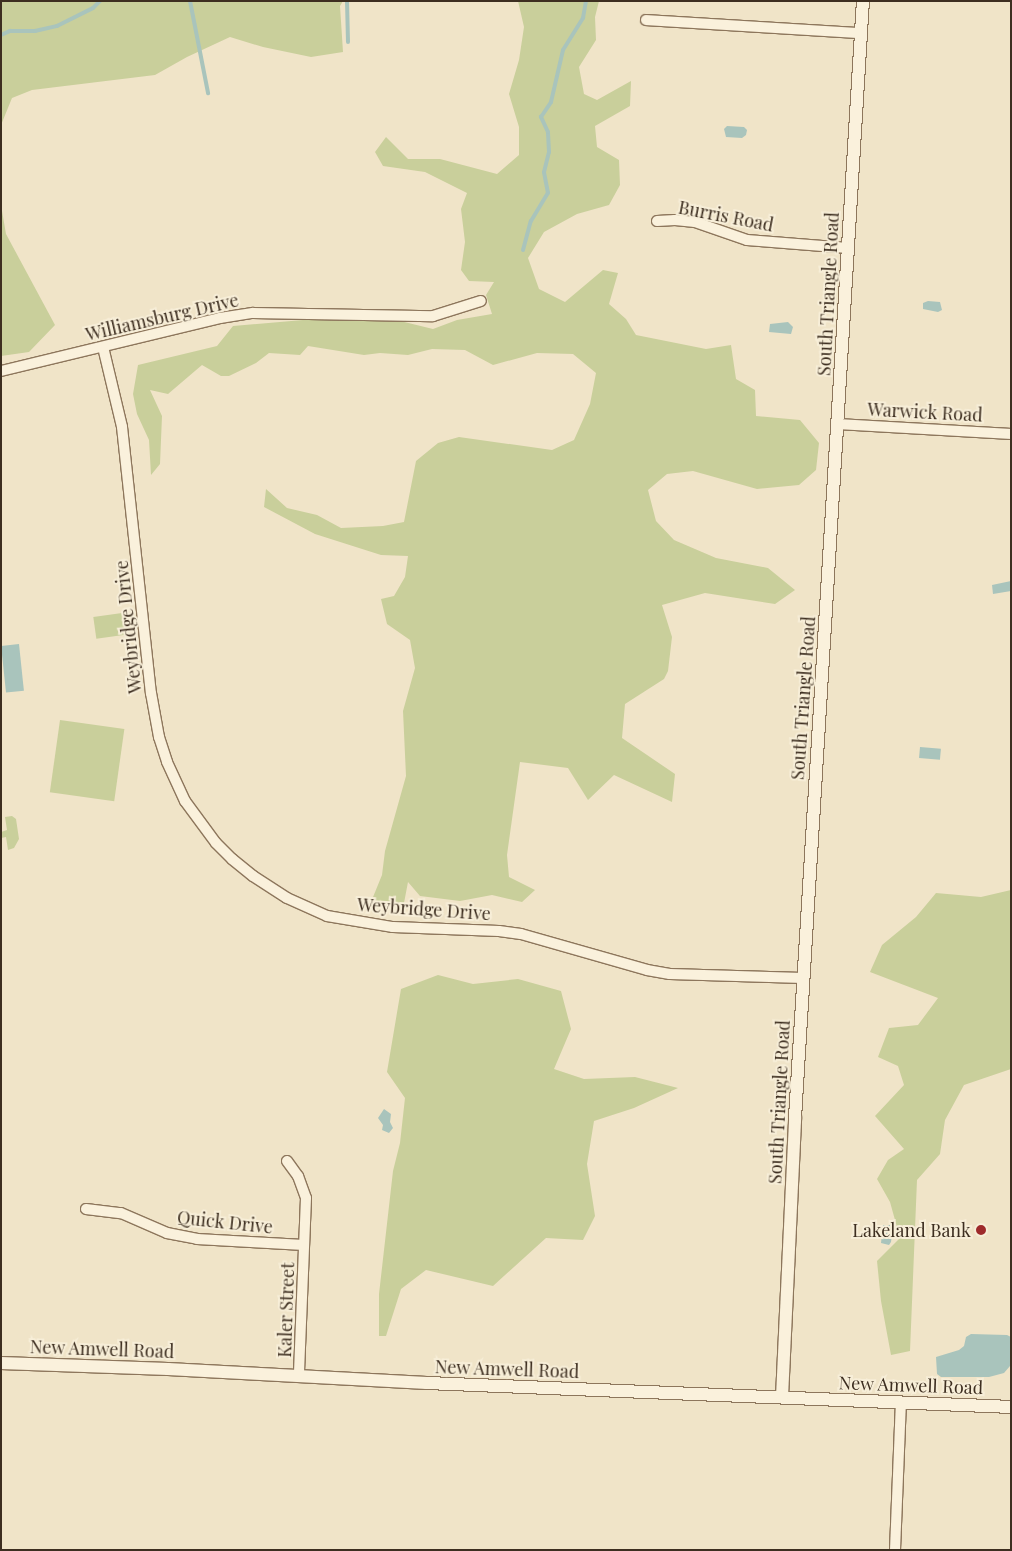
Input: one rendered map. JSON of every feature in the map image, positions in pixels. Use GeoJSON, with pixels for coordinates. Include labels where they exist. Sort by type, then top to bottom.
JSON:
{"type":"FeatureCollection","features":[{"type":"Feature","properties":{"kind":"street","name":"South Triangle Road"},"geometry":{"type":"LineString","coordinates":[[782,1397],[804,978],[864,1]]}},
{"type":"Feature","properties":{"kind":"street"},"geometry":{"type":"LineString","coordinates":[[646,20],[861,33]]}},
{"type":"Feature","properties":{"kind":"street","name":"Burris Road"},"geometry":{"type":"LineString","coordinates":[[657,221],[694,222],[746,240],[848,248]]}},
{"type":"Feature","properties":{"kind":"street","name":"Williamsburg Drive"},"geometry":{"type":"LineString","coordinates":[[1,371],[220,318],[253,313],[433,316],[481,301]]}},
{"type":"Feature","properties":{"kind":"street","name":"Weybridge Drive"},"geometry":{"type":"LineString","coordinates":[[103,347],[122,427],[151,693],[159,737],[167,762],[185,801],[216,843],[232,859],[286,898],[327,916],[344,920],[393,927],[499,931],[521,934],[647,970],[670,974],[804,978]]}},
{"type":"Feature","properties":{"kind":"street","name":"Warwick Road"},"geometry":{"type":"LineString","coordinates":[[838,424],[1011,434]]}},
{"type":"Feature","properties":{"kind":"street","name":"Kaler Street"},"geometry":{"type":"LineString","coordinates":[[287,1161],[298,1176],[306,1198],[300,1376]]}},
{"type":"Feature","properties":{"kind":"street","name":"Quick Drive"},"geometry":{"type":"LineString","coordinates":[[86,1209],[121,1213],[167,1233],[196,1239],[304,1245]]}},
{"type":"Feature","properties":{"kind":"street","name":"New Amwell Road"},"geometry":{"type":"LineString","coordinates":[[1,1363],[1011,1407]]}},
{"type":"Feature","properties":{"kind":"street"},"geometry":{"type":"LineString","coordinates":[[895,1550],[901,1403]]}},
{"type":"Feature","properties":{"kind":"green space"},"geometry":{"type":"Polygon","coordinates":[[[1,1],[343,1],[340,6],[343,52],[311,57],[263,47],[230,37],[187,57],[155,75],[32,90],[12,98],[1,125],[1,1]]]}},
{"type":"Feature","properties":{"kind":"green space"},"geometry":{"type":"Polygon","coordinates":[[[518,1],[599,1],[595,17],[596,40],[579,67],[584,94],[597,100],[631,81],[630,106],[595,126],[597,147],[619,160],[620,185],[609,205],[577,214],[544,232],[528,258],[539,289],[565,302],[603,270],[618,273],[609,304],[626,319],[636,335],[706,349],[731,345],[736,379],[755,390],[756,416],[800,420],[819,443],[816,470],[799,485],[757,489],[693,471],[667,474],[648,490],[656,521],[674,540],[716,558],[768,568],[795,590],[775,604],[705,593],[662,605],[672,637],[668,671],[664,679],[625,704],[622,738],[675,774],[672,802],[614,775],[588,800],[568,768],[520,762],[507,855],[509,877],[535,890],[522,902],[492,895],[460,901],[420,896],[408,882],[404,903],[382,908],[371,902],[382,875],[385,851],[406,776],[403,711],[415,668],[410,640],[387,624],[381,599],[394,596],[405,577],[408,556],[381,555],[315,534],[264,507],[266,489],[287,508],[317,515],[341,528],[383,526],[404,522],[416,461],[438,443],[459,437],[552,450],[574,440],[590,404],[596,373],[573,354],[537,353],[493,365],[465,350],[432,349],[408,355],[380,353],[364,355],[308,346],[300,355],[269,353],[256,363],[229,376],[221,376],[202,365],[168,394],[150,390],[162,416],[160,464],[151,475],[149,440],[137,414],[133,394],[138,365],[217,346],[233,326],[326,318],[366,321],[392,319],[433,329],[457,320],[492,314],[486,295],[494,282],[469,281],[461,270],[465,242],[461,209],[467,193],[425,172],[383,166],[375,152],[386,137],[408,159],[440,159],[497,174],[519,155],[519,127],[509,94],[519,60],[524,27],[518,1]]]}},
{"type":"Feature","properties":{"kind":"green space"},"geometry":{"type":"Polygon","coordinates":[[[1,205],[6,234],[55,325],[29,352],[1,356],[1,205]]]}},
{"type":"Feature","properties":{"kind":"green space"},"geometry":{"type":"Polygon","coordinates":[[[122,613],[125,635],[96,639],[93,617],[122,613]]]}},
{"type":"Feature","properties":{"kind":"green space"},"geometry":{"type":"Polygon","coordinates":[[[60,720],[124,729],[114,801],[50,792],[60,720]]]}},
{"type":"Feature","properties":{"kind":"green space"},"geometry":{"type":"Polygon","coordinates":[[[12,816],[16,819],[19,839],[14,848],[8,850],[6,837],[1,838],[1,832],[7,830],[5,817],[12,816]]]}},
{"type":"Feature","properties":{"kind":"green space"},"geometry":{"type":"Polygon","coordinates":[[[1011,890],[1011,1069],[964,1085],[945,1120],[940,1154],[917,1180],[910,1351],[891,1355],[881,1301],[877,1261],[900,1238],[890,1202],[877,1179],[888,1160],[904,1149],[875,1116],[904,1085],[898,1066],[878,1057],[889,1028],[918,1025],[938,998],[870,972],[882,945],[916,917],[936,893],[981,897],[1011,890]]]}},
{"type":"Feature","properties":{"kind":"green space"},"geometry":{"type":"Polygon","coordinates":[[[438,975],[473,984],[518,979],[561,991],[571,1029],[554,1069],[584,1079],[635,1077],[678,1088],[634,1108],[594,1121],[587,1164],[595,1216],[583,1240],[546,1238],[493,1286],[426,1270],[401,1289],[386,1336],[379,1336],[379,1294],[393,1171],[400,1143],[405,1098],[387,1072],[401,989],[438,975]]]}},
{"type":"Feature","properties":{"kind":"water"},"geometry":{"type":"Polygon","coordinates":[[[727,126],[744,127],[747,130],[746,135],[742,138],[726,137],[724,129],[727,126]]]}},
{"type":"Feature","properties":{"kind":"water"},"geometry":{"type":"Polygon","coordinates":[[[928,301],[940,302],[942,310],[938,312],[923,309],[923,303],[928,301]]]}},
{"type":"Feature","properties":{"kind":"water"},"geometry":{"type":"Polygon","coordinates":[[[788,322],[793,327],[791,334],[769,332],[770,324],[788,322]]]}},
{"type":"Feature","properties":{"kind":"water"},"geometry":{"type":"Polygon","coordinates":[[[1011,581],[1011,591],[993,594],[992,585],[1011,581]]]}},
{"type":"Feature","properties":{"kind":"water"},"geometry":{"type":"Polygon","coordinates":[[[19,644],[24,691],[6,693],[1,646],[19,644]]]}},
{"type":"Feature","properties":{"kind":"water"},"geometry":{"type":"Polygon","coordinates":[[[920,747],[941,749],[940,760],[919,758],[920,747]]]}},
{"type":"Feature","properties":{"kind":"water"},"geometry":{"type":"Polygon","coordinates":[[[384,1109],[391,1114],[390,1122],[393,1128],[389,1133],[382,1130],[383,1125],[378,1118],[384,1109]]]}},
{"type":"Feature","properties":{"kind":"water"},"geometry":{"type":"Polygon","coordinates":[[[883,1225],[893,1225],[889,1245],[881,1243],[883,1225]]]}},
{"type":"Feature","properties":{"kind":"water"},"geometry":{"type":"Polygon","coordinates":[[[971,1334],[1007,1335],[1011,1337],[1010,1366],[1004,1373],[989,1377],[941,1377],[937,1374],[936,1357],[959,1350],[964,1346],[966,1337],[971,1334]]]}},
{"type":"Feature","properties":{"kind":"waterway"},"geometry":{"type":"LineString","coordinates":[[1,35],[10,31],[35,31],[57,26],[93,8],[100,1]]}},
{"type":"Feature","properties":{"kind":"waterway"},"geometry":{"type":"LineString","coordinates":[[190,1],[208,93]]}},
{"type":"Feature","properties":{"kind":"waterway"},"geometry":{"type":"LineString","coordinates":[[347,1],[348,42]]}},
{"type":"Feature","properties":{"kind":"waterway"},"geometry":{"type":"LineString","coordinates":[[523,250],[531,221],[548,193],[544,172],[549,152],[548,132],[541,117],[551,102],[563,50],[583,18],[586,1]]}},
{"type":"Feature","properties":{"kind":"place","name":"Lakeland Bank"},"geometry":{"type":"Point","coordinates":[981,1230]}}]}
